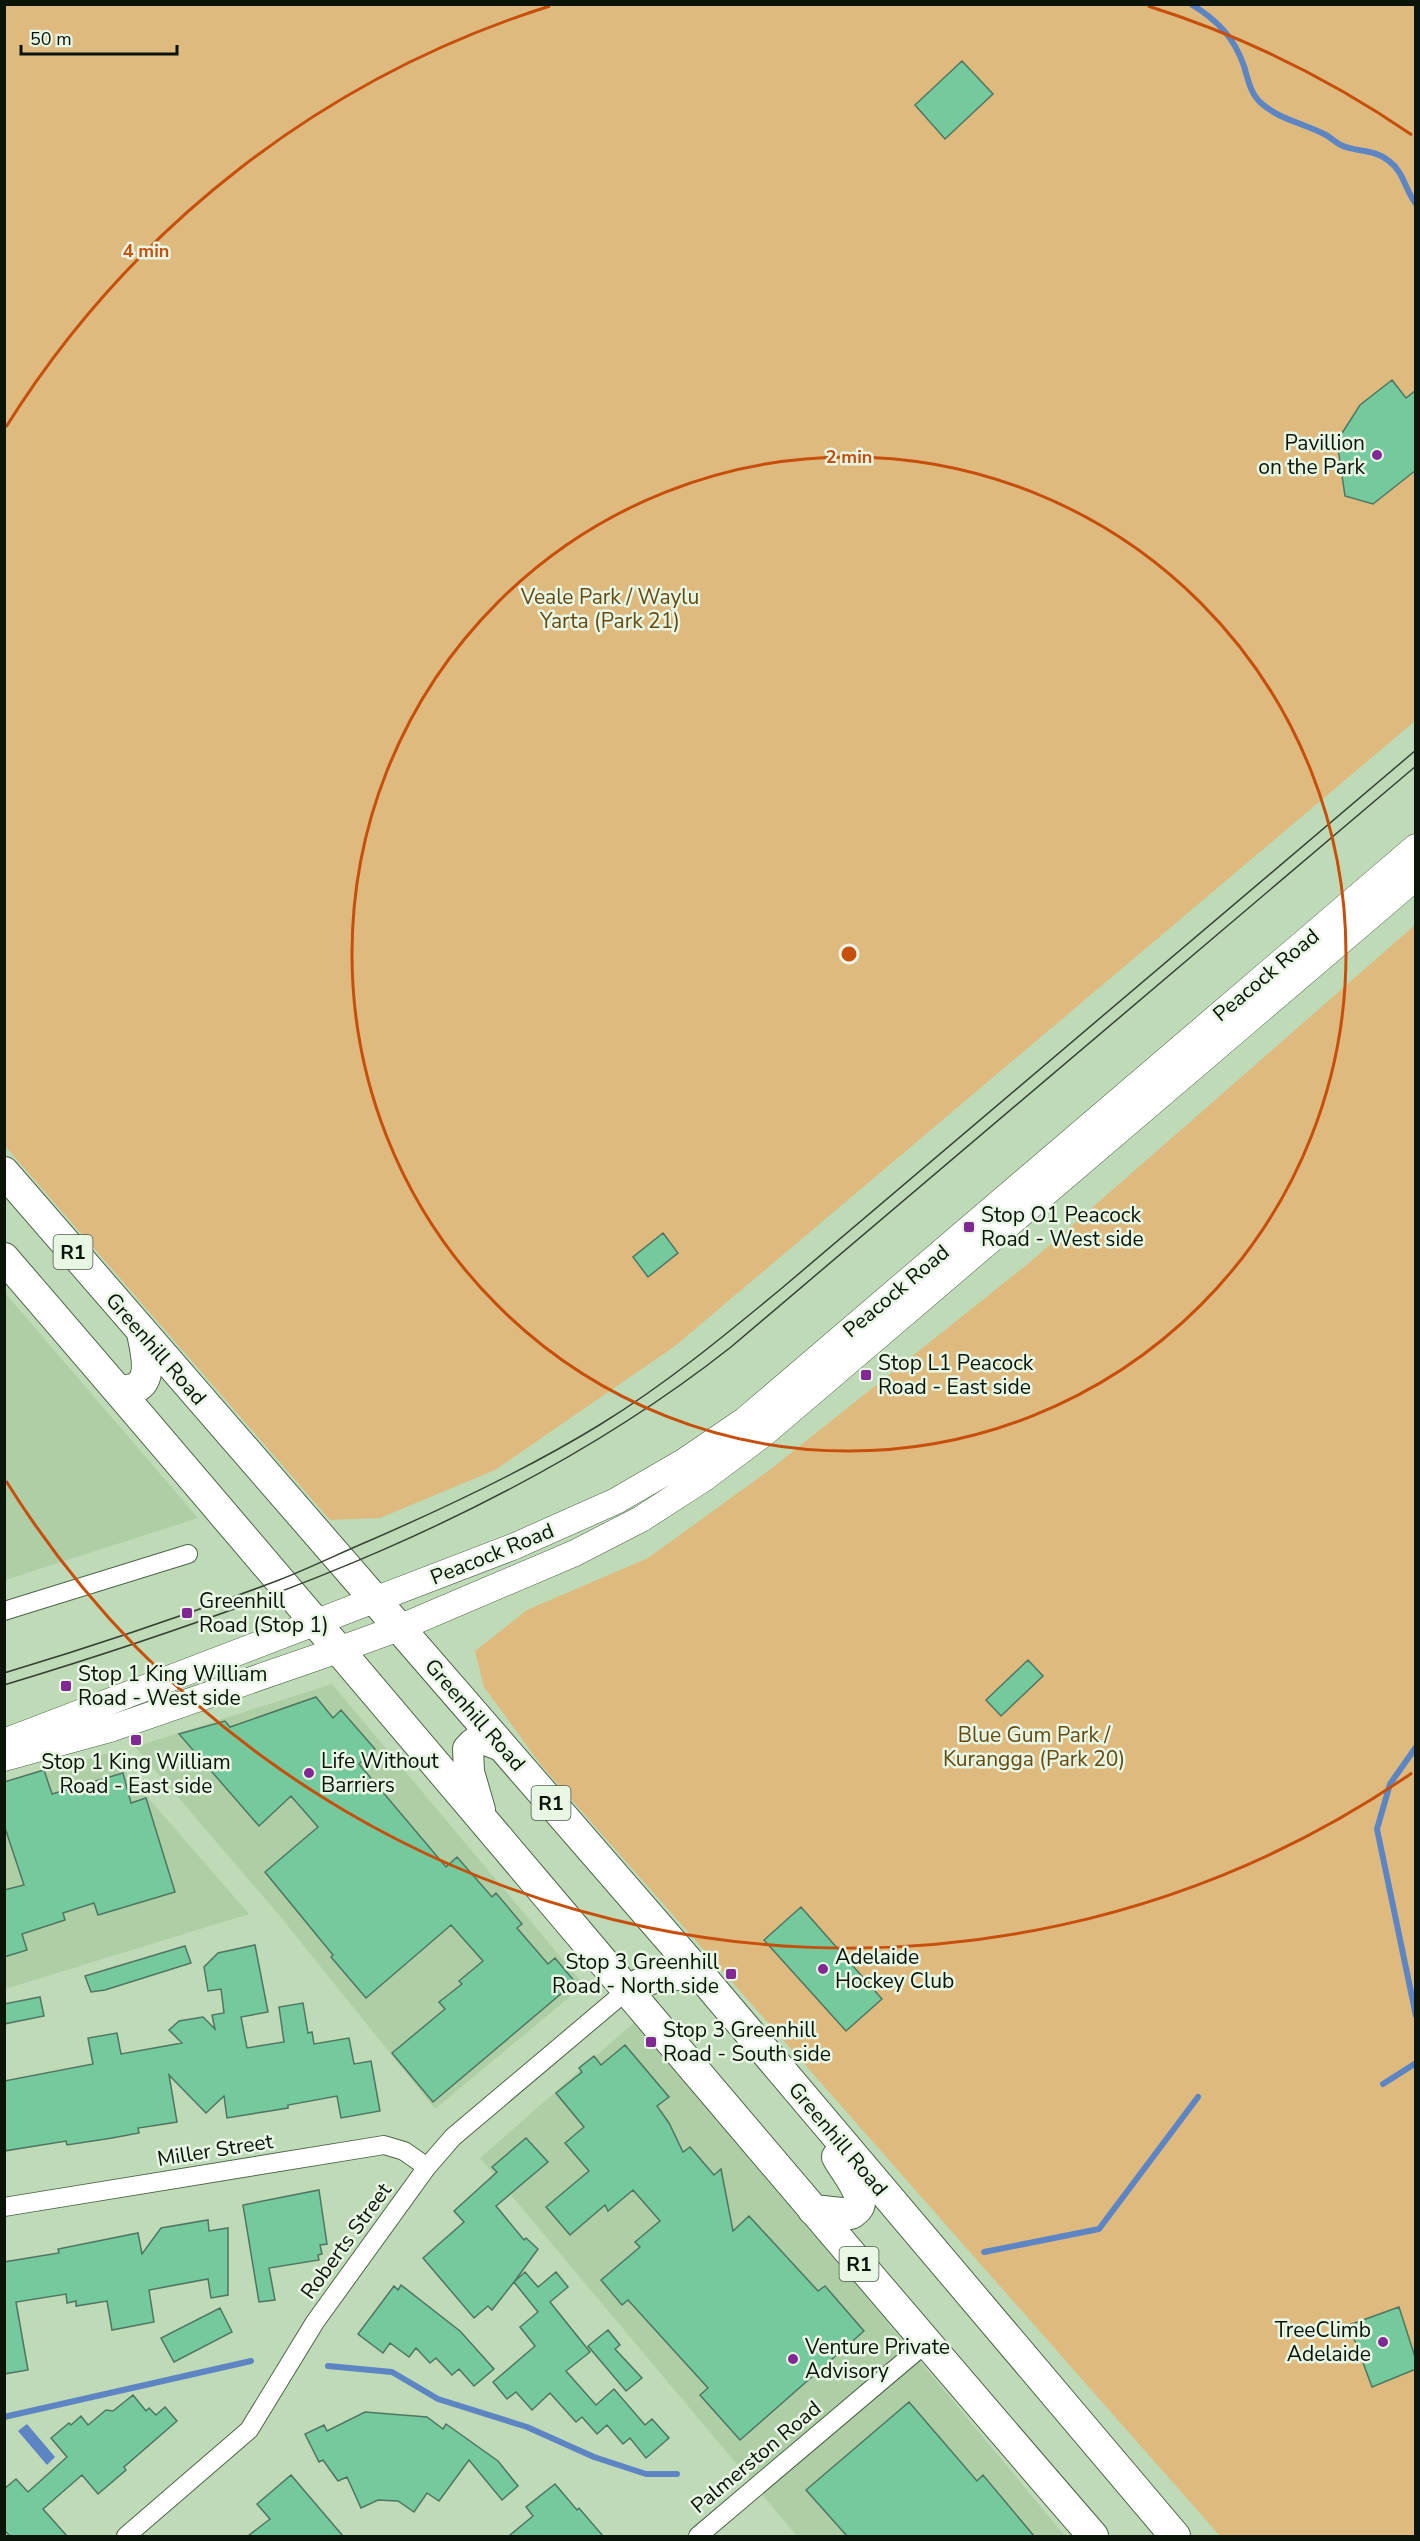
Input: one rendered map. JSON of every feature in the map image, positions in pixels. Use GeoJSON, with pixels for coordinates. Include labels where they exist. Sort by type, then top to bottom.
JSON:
{"type":"FeatureCollection","features":[{"type":"Feature","properties":{"kind":"highway","name":"Greenhill Road"},"geometry":{"type":"LineString","coordinates":[[4,1172],[703,1978],[1175,2536]]}},
{"type":"Feature","properties":{"kind":"highway","name":"R1"},"geometry":{"type":"LineString","coordinates":[[4,1258],[120,1391],[626,1991],[1093,2536]]}},
{"type":"Feature","properties":{"kind":"highway"},"geometry":{"type":"LineString","coordinates":[[120,1391],[135,1388],[142,1382],[147,1363],[142,1333]]}},
{"type":"Feature","properties":{"kind":"highway"},"geometry":{"type":"LineString","coordinates":[[483,1821],[469,1772],[468,1749],[476,1740],[483,1739],[501,1746]]}},
{"type":"Feature","properties":{"kind":"highway"},"geometry":{"type":"LineString","coordinates":[[626,1991],[652,1976],[674,1973],[703,1978]]}},
{"type":"Feature","properties":{"kind":"highway"},"geometry":{"type":"LineString","coordinates":[[813,2210],[851,2214],[858,2208],[860,2201],[855,2188],[835,2153],[840,2141]]}},
{"type":"Feature","properties":{"kind":"main road","name":"Peacock Road"},"geometry":{"type":"LineString","coordinates":[[4,1758],[110,1729],[399,1628],[575,1553],[641,1519],[703,1479],[762,1435],[1399,882],[1416,848]]}},
{"type":"Feature","properties":{"kind":"main road","name":"Peacock Road"},"geometry":{"type":"LineString","coordinates":[[4,1742],[515,1546],[616,1501],[685,1461],[745,1420],[1399,882]]}},
{"type":"Feature","properties":{"kind":"street"},"geometry":{"type":"LineString","coordinates":[[4,1611],[188,1554]]}},
{"type":"Feature","properties":{"kind":"street","name":"Roberts Street"},"geometry":{"type":"LineString","coordinates":[[126,2536],[249,2430],[315,2322],[427,2167],[453,2137],[626,1991]]}},
{"type":"Feature","properties":{"kind":"street","name":"Miller Street"},"geometry":{"type":"LineString","coordinates":[[4,2207],[384,2145],[404,2151],[427,2167]]}},
{"type":"Feature","properties":{"kind":"street","name":"Palmerston Road"},"geometry":{"type":"LineString","coordinates":[[698,2536],[926,2343]]}},
{"type":"Feature","properties":{"kind":"shaded area"},"geometry":{"type":"Polygon","coordinates":[[[5,1293],[198,1518],[5,1580],[5,1293]]]}},
{"type":"Feature","properties":{"kind":"shaded area"},"geometry":{"type":"Polygon","coordinates":[[[332,1684],[584,1985],[435,2109],[279,1915],[135,1747],[332,1684]]]}},
{"type":"Feature","properties":{"kind":"shaded area"},"geometry":{"type":"Polygon","coordinates":[[[109,1753],[249,1914],[5,1989],[5,1782],[109,1753]]]}},
{"type":"Feature","properties":{"kind":"shaded area"},"geometry":{"type":"Polygon","coordinates":[[[637,2020],[1065,2536],[797,2536],[480,2158],[637,2020]]]}},
{"type":"Feature","properties":{"kind":"green space","name":"Veale Park / Waylu Yarta (Park 21)"},"geometry":{"type":"Polygon","coordinates":[[[4,5],[1415,5],[1415,721],[675,1346],[495,1470],[380,1518],[330,1520],[5,1146],[4,5]]]}},
{"type":"Feature","properties":{"kind":"green space","name":"Blue Gum Park / Kurangga (Park 20)"},"geometry":{"type":"Polygon","coordinates":[[[1415,925],[1415,2536],[1220,2536],[541,1765],[484,1687],[475,1651],[527,1610],[648,1558],[771,1469],[1029,1263],[1415,925]]]}},
{"type":"Feature","properties":{"kind":"water"},"geometry":{"type":"Polygon","coordinates":[[[27,2424],[55,2457],[47,2465],[18,2431],[27,2424]]]}},
{"type":"Feature","properties":{"kind":"building"},"geometry":{"type":"Polygon","coordinates":[[[962,61],[993,94],[945,139],[915,105],[962,61]]]}},
{"type":"Feature","properties":{"kind":"building","name":"Pavillion on the Park"},"geometry":{"type":"Polygon","coordinates":[[[1392,380],[1406,398],[1416,390],[1416,470],[1373,504],[1345,496],[1337,441],[1360,405],[1392,380]]]}},
{"type":"Feature","properties":{"kind":"building"},"geometry":{"type":"Polygon","coordinates":[[[663,1233],[678,1253],[648,1277],[633,1257],[663,1233]]]}},
{"type":"Feature","properties":{"kind":"building"},"geometry":{"type":"Polygon","coordinates":[[[1028,1660],[1043,1676],[1001,1716],[986,1700],[1028,1660]]]}},
{"type":"Feature","properties":{"kind":"building"},"geometry":{"type":"Polygon","coordinates":[[[316,1697],[333,1718],[341,1710],[375,1749],[359,1764],[446,1867],[457,1857],[492,1897],[496,1893],[522,1924],[517,1928],[548,1964],[555,1958],[575,1982],[433,2102],[392,2053],[445,2009],[439,2002],[462,1984],[459,1981],[483,1961],[451,1925],[366,1998],[265,1872],[318,1827],[291,1796],[259,1826],[179,1734],[225,1721],[230,1727],[316,1697]]]}},
{"type":"Feature","properties":{"kind":"building"},"geometry":{"type":"Polygon","coordinates":[[[44,1770],[52,1794],[123,1773],[131,1803],[146,1798],[175,1892],[98,1915],[94,1903],[63,1913],[65,1920],[22,1934],[27,1950],[4,1957],[4,1890],[24,1885],[4,1825],[4,1782],[44,1770]]]}},
{"type":"Feature","properties":{"kind":"building","name":"Adelaide Hockey Club"},"geometry":{"type":"Polygon","coordinates":[[[801,1907],[882,1999],[846,2031],[764,1940],[801,1907]]]}},
{"type":"Feature","properties":{"kind":"building"},"geometry":{"type":"Polygon","coordinates":[[[255,1945],[268,2012],[241,2017],[247,2048],[284,2042],[279,2007],[303,2003],[308,2033],[312,2032],[314,2044],[349,2038],[354,2064],[371,2061],[380,2111],[341,2118],[337,2096],[288,2105],[288,2108],[227,2118],[224,2096],[206,2113],[169,2075],[177,2122],[138,2128],[139,2133],[112,2138],[67,2145],[66,2141],[4,2151],[4,2081],[93,2064],[88,2038],[117,2033],[121,2054],[182,2043],[169,2030],[179,2021],[203,2017],[215,2029],[212,2015],[224,2013],[221,1989],[208,1991],[204,1967],[218,1953],[255,1945]]]}},
{"type":"Feature","properties":{"kind":"building"},"geometry":{"type":"Polygon","coordinates":[[[185,1946],[191,1963],[105,1990],[91,1992],[85,1976],[185,1946]]]}},
{"type":"Feature","properties":{"kind":"building"},"geometry":{"type":"Polygon","coordinates":[[[40,1997],[44,2016],[4,2024],[4,2004],[40,1997]]]}},
{"type":"Feature","properties":{"kind":"building"},"geometry":{"type":"Polygon","coordinates":[[[625,2045],[669,2097],[657,2106],[669,2123],[683,2152],[690,2147],[714,2175],[721,2169],[733,2231],[749,2216],[818,2291],[825,2286],[864,2331],[740,2440],[700,2395],[708,2388],[628,2300],[622,2305],[601,2280],[640,2247],[635,2242],[660,2221],[633,2190],[608,2211],[605,2205],[570,2235],[546,2207],[589,2171],[565,2143],[584,2127],[556,2093],[582,2072],[579,2068],[594,2056],[601,2065],[625,2045]]]}},
{"type":"Feature","properties":{"kind":"building"},"geometry":{"type":"Polygon","coordinates":[[[526,2138],[548,2162],[496,2206],[524,2240],[526,2238],[538,2249],[492,2310],[488,2306],[474,2318],[423,2258],[464,2222],[454,2211],[497,2172],[492,2167],[526,2138]]]}},
{"type":"Feature","properties":{"kind":"building"},"geometry":{"type":"Polygon","coordinates":[[[319,2190],[327,2244],[320,2245],[322,2254],[318,2255],[319,2260],[269,2268],[275,2300],[259,2302],[243,2205],[319,2190]]]}},
{"type":"Feature","properties":{"kind":"building"},"geometry":{"type":"Polygon","coordinates":[[[208,2220],[209,2231],[228,2228],[228,2295],[211,2298],[208,2279],[149,2290],[154,2322],[112,2330],[107,2301],[76,2306],[76,2301],[67,2303],[66,2294],[16,2302],[28,2370],[4,2374],[4,2262],[59,2253],[58,2249],[138,2233],[142,2254],[161,2228],[208,2220]]]}},
{"type":"Feature","properties":{"kind":"building"},"geometry":{"type":"Polygon","coordinates":[[[525,2272],[538,2287],[556,2272],[568,2287],[550,2302],[590,2352],[566,2371],[596,2405],[614,2389],[645,2425],[652,2419],[669,2438],[646,2458],[630,2438],[623,2444],[607,2425],[597,2434],[582,2417],[576,2422],[550,2393],[532,2410],[516,2392],[507,2399],[493,2382],[535,2346],[520,2327],[538,2312],[514,2282],[525,2272]]]}},
{"type":"Feature","properties":{"kind":"building"},"geometry":{"type":"Polygon","coordinates":[[[401,2285],[460,2331],[494,2369],[474,2386],[459,2369],[452,2375],[436,2358],[430,2363],[416,2348],[409,2357],[390,2343],[383,2353],[358,2334],[394,2286],[398,2290],[401,2285]]]}},
{"type":"Feature","properties":{"kind":"building","name":"TreeClimb Adelaide"},"geometry":{"type":"Polygon","coordinates":[[[1399,2307],[1416,2360],[1416,2369],[1372,2387],[1349,2325],[1399,2307]]]}},
{"type":"Feature","properties":{"kind":"building"},"geometry":{"type":"Polygon","coordinates":[[[220,2308],[232,2332],[174,2362],[161,2338],[220,2308]]]}},
{"type":"Feature","properties":{"kind":"building"},"geometry":{"type":"Polygon","coordinates":[[[608,2330],[620,2345],[615,2349],[642,2378],[626,2391],[588,2346],[608,2330]]]}},
{"type":"Feature","properties":{"kind":"building"},"geometry":{"type":"Polygon","coordinates":[[[133,2395],[146,2411],[149,2408],[156,2415],[165,2407],[177,2421],[124,2467],[126,2470],[98,2494],[82,2475],[43,2509],[67,2536],[10,2536],[4,2530],[4,2489],[16,2479],[28,2492],[67,2457],[51,2438],[81,2416],[88,2425],[106,2410],[113,2411],[133,2395]]]}},
{"type":"Feature","properties":{"kind":"building"},"geometry":{"type":"Polygon","coordinates":[[[909,2402],[977,2481],[983,2475],[1034,2536],[847,2536],[806,2490],[909,2402]]]}},
{"type":"Feature","properties":{"kind":"building"},"geometry":{"type":"Polygon","coordinates":[[[365,2412],[427,2417],[443,2429],[446,2424],[498,2461],[518,2486],[502,2500],[469,2460],[439,2501],[427,2493],[414,2512],[398,2501],[378,2500],[361,2508],[347,2477],[338,2481],[323,2460],[319,2462],[305,2434],[324,2425],[327,2431],[365,2412]]]}},
{"type":"Feature","properties":{"kind":"building"},"geometry":{"type":"Polygon","coordinates":[[[291,2475],[343,2536],[248,2536],[270,2519],[257,2504],[291,2475]]]}},
{"type":"Feature","properties":{"kind":"building"},"geometry":{"type":"Polygon","coordinates":[[[555,2484],[603,2536],[509,2536],[533,2516],[526,2507],[555,2484]]]}},
{"type":"Feature","properties":{"kind":"waterway"},"geometry":{"type":"LineString","coordinates":[[1191,4],[1209,16],[1230,38],[1240,56],[1252,90],[1261,103],[1268,109],[1318,131],[1343,146],[1384,157],[1398,170],[1416,204]]}},
{"type":"Feature","properties":{"kind":"waterway"},"geometry":{"type":"LineString","coordinates":[[1416,1747],[1390,1784],[1377,1829],[1416,2016]]}},
{"type":"Feature","properties":{"kind":"waterway"},"geometry":{"type":"LineString","coordinates":[[1383,2084],[1416,2063]]}},
{"type":"Feature","properties":{"kind":"waterway"},"geometry":{"type":"LineString","coordinates":[[984,2252],[1099,2229],[1198,2097]]}},
{"type":"Feature","properties":{"kind":"waterway"},"geometry":{"type":"LineString","coordinates":[[4,2417],[251,2361]]}},
{"type":"Feature","properties":{"kind":"waterway"},"geometry":{"type":"LineString","coordinates":[[328,2366],[392,2372],[438,2399],[527,2427],[594,2457],[646,2474],[677,2474]]}},
{"type":"Feature","properties":{"kind":"tram line"},"geometry":{"type":"LineString","coordinates":[[4,1673],[177,1617],[302,1571],[488,1486],[573,1441],[625,1409],[694,1359],[782,1288],[1416,750]]}},
{"type":"Feature","properties":{"kind":"tram line"},"geometry":{"type":"LineString","coordinates":[[4,1685],[195,1623],[290,1588],[384,1549],[476,1507],[565,1459],[650,1406],[731,1347],[1416,766]]}},
{"type":"Feature","properties":{"kind":"place","name":"Pavillion on the Park"},"geometry":{"type":"Point","coordinates":[1377,455]}},
{"type":"Feature","properties":{"kind":"place","name":"Stop O1 Peacock Road - West side"},"geometry":{"type":"Point","coordinates":[969,1227]}},
{"type":"Feature","properties":{"kind":"place","name":"Stop L1 Peacock Road - East side"},"geometry":{"type":"Point","coordinates":[866,1375]}},
{"type":"Feature","properties":{"kind":"place","name":"Greenhill Road (Stop 1)"},"geometry":{"type":"Point","coordinates":[187,1613]}},
{"type":"Feature","properties":{"kind":"place","name":"Stop 1 King William Road - West side"},"geometry":{"type":"Point","coordinates":[66,1686]}},
{"type":"Feature","properties":{"kind":"place","name":"Stop 1 King William Road - East side"},"geometry":{"type":"Point","coordinates":[136,1740]}},
{"type":"Feature","properties":{"kind":"place","name":"Life Without Barriers"},"geometry":{"type":"Point","coordinates":[309,1773]}},
{"type":"Feature","properties":{"kind":"place","name":"Adelaide Hockey Club"},"geometry":{"type":"Point","coordinates":[823,1969]}},
{"type":"Feature","properties":{"kind":"place","name":"Stop 3 Greenhill Road - North side"},"geometry":{"type":"Point","coordinates":[731,1974]}},
{"type":"Feature","properties":{"kind":"place","name":"Stop 3 Greenhill Road - South side"},"geometry":{"type":"Point","coordinates":[651,2042]}},
{"type":"Feature","properties":{"kind":"place","name":"TreeClimb Adelaide"},"geometry":{"type":"Point","coordinates":[1383,2342]}},
{"type":"Feature","properties":{"kind":"place","name":"Venture Private Advisory"},"geometry":{"type":"Point","coordinates":[793,2359]}}]}
